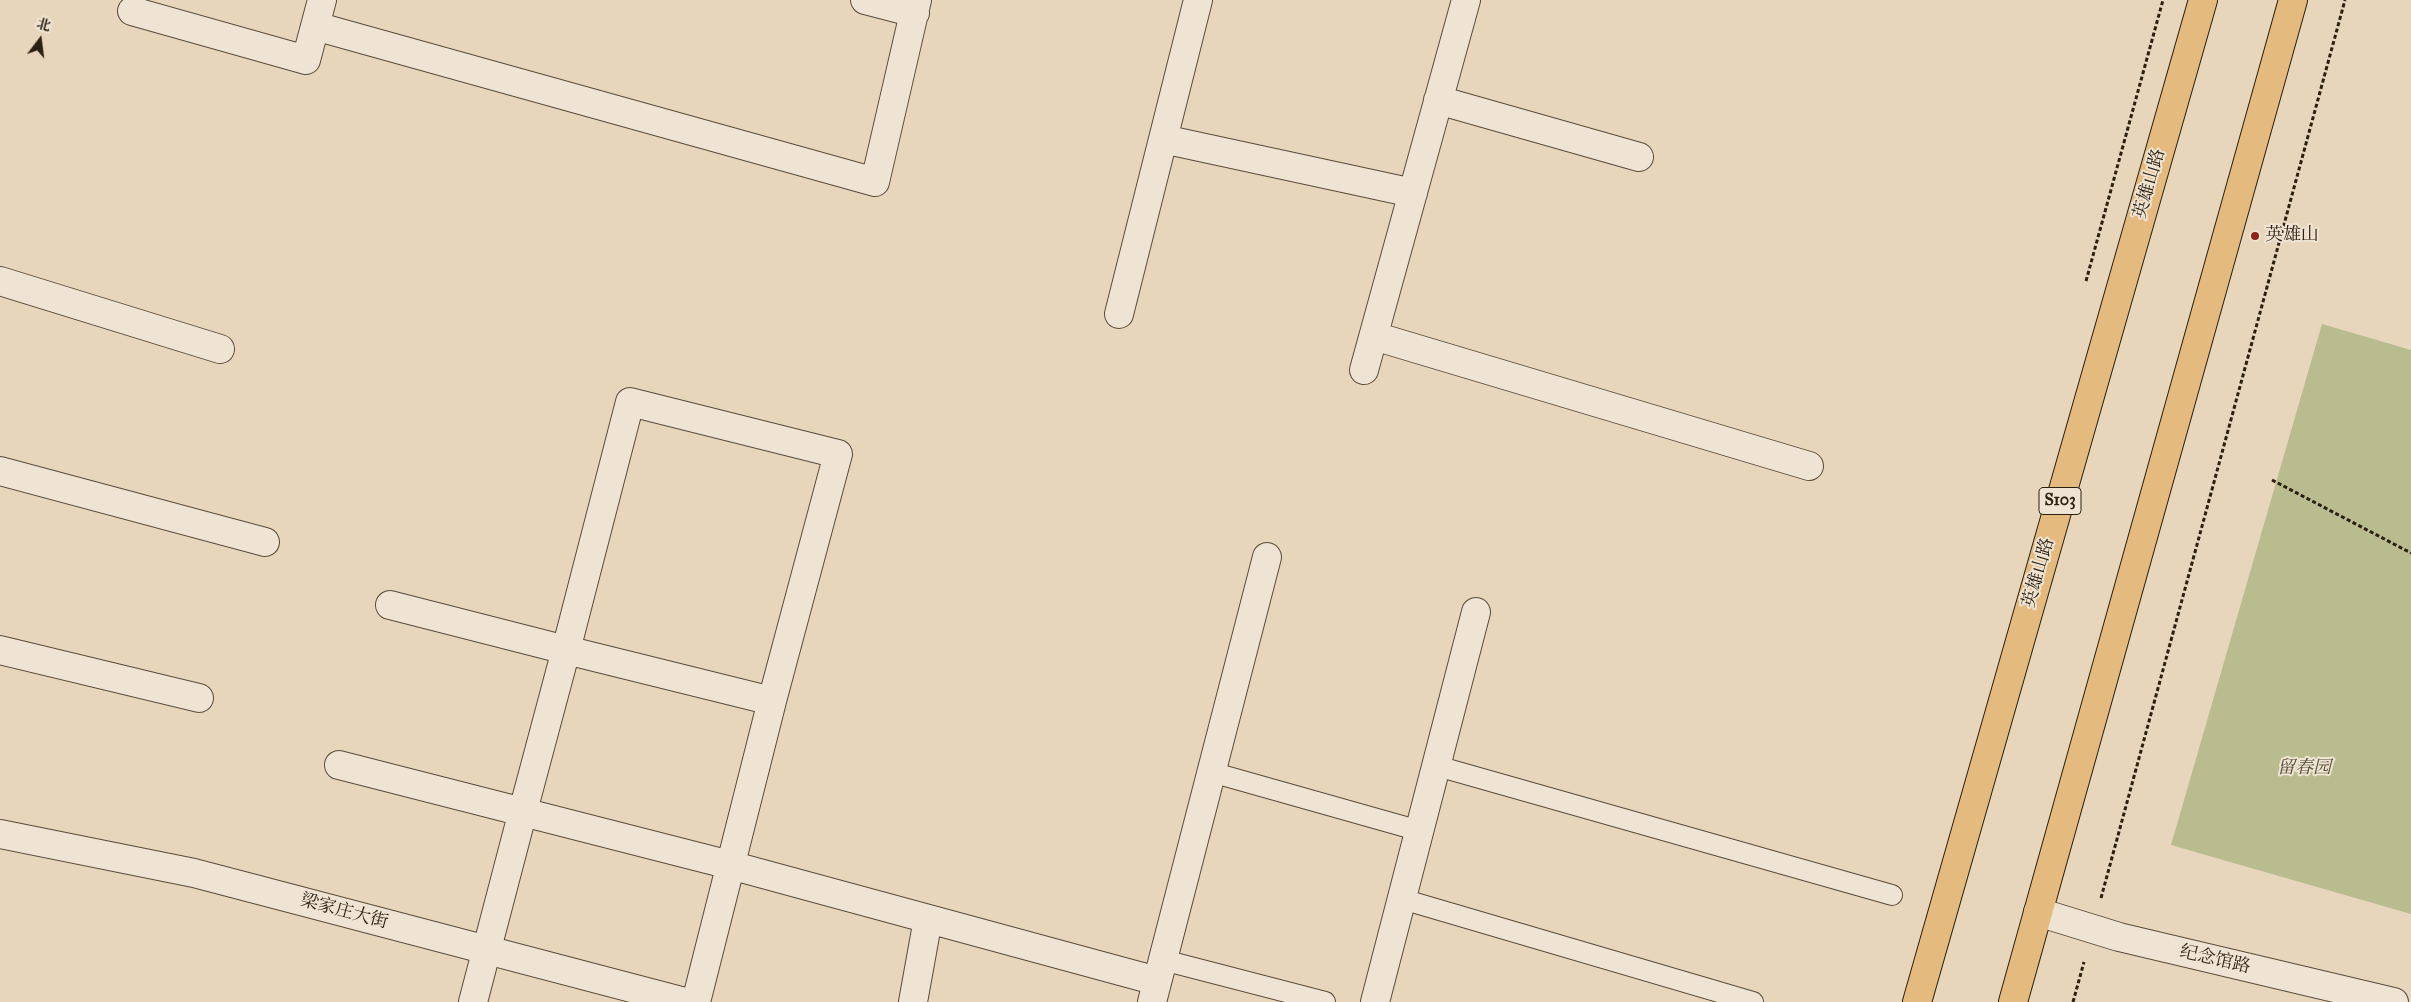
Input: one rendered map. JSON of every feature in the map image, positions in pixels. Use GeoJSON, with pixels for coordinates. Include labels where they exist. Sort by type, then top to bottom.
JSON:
{"type":"FeatureCollection","features":[{"type":"Feature","properties":{"kind":"main road","name":"英雄山路"},"geometry":{"type":"LineString","coordinates":[[1918,1002],[2203,0]]}},
{"type":"Feature","properties":{"kind":"main road"},"geometry":{"type":"LineString","coordinates":[[2013,1002],[2293,0]]}},
{"type":"Feature","properties":{"kind":"street"},"geometry":{"type":"LineString","coordinates":[[132,11],[306,60],[319,13],[875,182],[916,6],[865,0]]}},
{"type":"Feature","properties":{"kind":"street"},"geometry":{"type":"LineString","coordinates":[[1118,314],[1198,0]]}},
{"type":"Feature","properties":{"kind":"street"},"geometry":{"type":"LineString","coordinates":[[1364,370],[1466,0]]}},
{"type":"Feature","properties":{"kind":"street"},"geometry":{"type":"LineString","coordinates":[[1438,100],[1639,156]]}},
{"type":"Feature","properties":{"kind":"street"},"geometry":{"type":"LineString","coordinates":[[1162,139],[1413,193]]}},
{"type":"Feature","properties":{"kind":"street"},"geometry":{"type":"LineString","coordinates":[[0,281],[220,349]]}},
{"type":"Feature","properties":{"kind":"street"},"geometry":{"type":"LineString","coordinates":[[1374,336],[1809,466]]}},
{"type":"Feature","properties":{"kind":"street"},"geometry":{"type":"LineString","coordinates":[[473,1002],[630,402],[838,454],[772,702],[696,1002]]}},
{"type":"Feature","properties":{"kind":"street"},"geometry":{"type":"LineString","coordinates":[[0,471],[265,542]]}},
{"type":"Feature","properties":{"kind":"street"},"geometry":{"type":"LineString","coordinates":[[339,765],[730,865],[1157,981],[1267,557]]}},
{"type":"Feature","properties":{"kind":"street"},"geometry":{"type":"LineString","coordinates":[[390,606],[772,702]]}},
{"type":"Feature","properties":{"kind":"street"},"geometry":{"type":"LineString","coordinates":[[1375,1002],[1476,612]]}},
{"type":"Feature","properties":{"kind":"street"},"geometry":{"type":"LineString","coordinates":[[0,650],[199,698]]}},
{"type":"Feature","properties":{"kind":"street","name":"梁家庄大街"},"geometry":{"type":"LineString","coordinates":[[1,838],[194,873],[685,1002]]}},
{"type":"Feature","properties":{"kind":"street","name":"纪念馆路"},"geometry":{"type":"LineString","coordinates":[[2038,912],[2092,930],[2394,1002]]}},
{"type":"Feature","properties":{"kind":"street"},"geometry":{"type":"LineString","coordinates":[[913,1002],[928,919]]}},
{"type":"Feature","properties":{"kind":"lane"},"geometry":{"type":"LineString","coordinates":[[1437,766],[1892,895]]}},
{"type":"Feature","properties":{"kind":"lane"},"geometry":{"type":"LineString","coordinates":[[1211,772],[1420,831]]}},
{"type":"Feature","properties":{"kind":"lane"},"geometry":{"type":"LineString","coordinates":[[1402,899],[1753,1002]]}},
{"type":"Feature","properties":{"kind":"lane"},"geometry":{"type":"LineString","coordinates":[[1157,981],[1325,1002]]}},
{"type":"Feature","properties":{"kind":"path"},"geometry":{"type":"LineString","coordinates":[[2073,1002],[2345,0]]}},
{"type":"Feature","properties":{"kind":"path"},"geometry":{"type":"LineString","coordinates":[[2272,480],[2411,554]]}},
{"type":"Feature","properties":{"kind":"green space","name":"留春园"},"geometry":{"type":"Polygon","coordinates":[[[2322,324],[2411,350],[2411,914],[2171,845],[2322,324]]]}},
{"type":"Feature","properties":{"kind":"place","name":"英雄山"},"geometry":{"type":"Point","coordinates":[2255,236]}}]}
